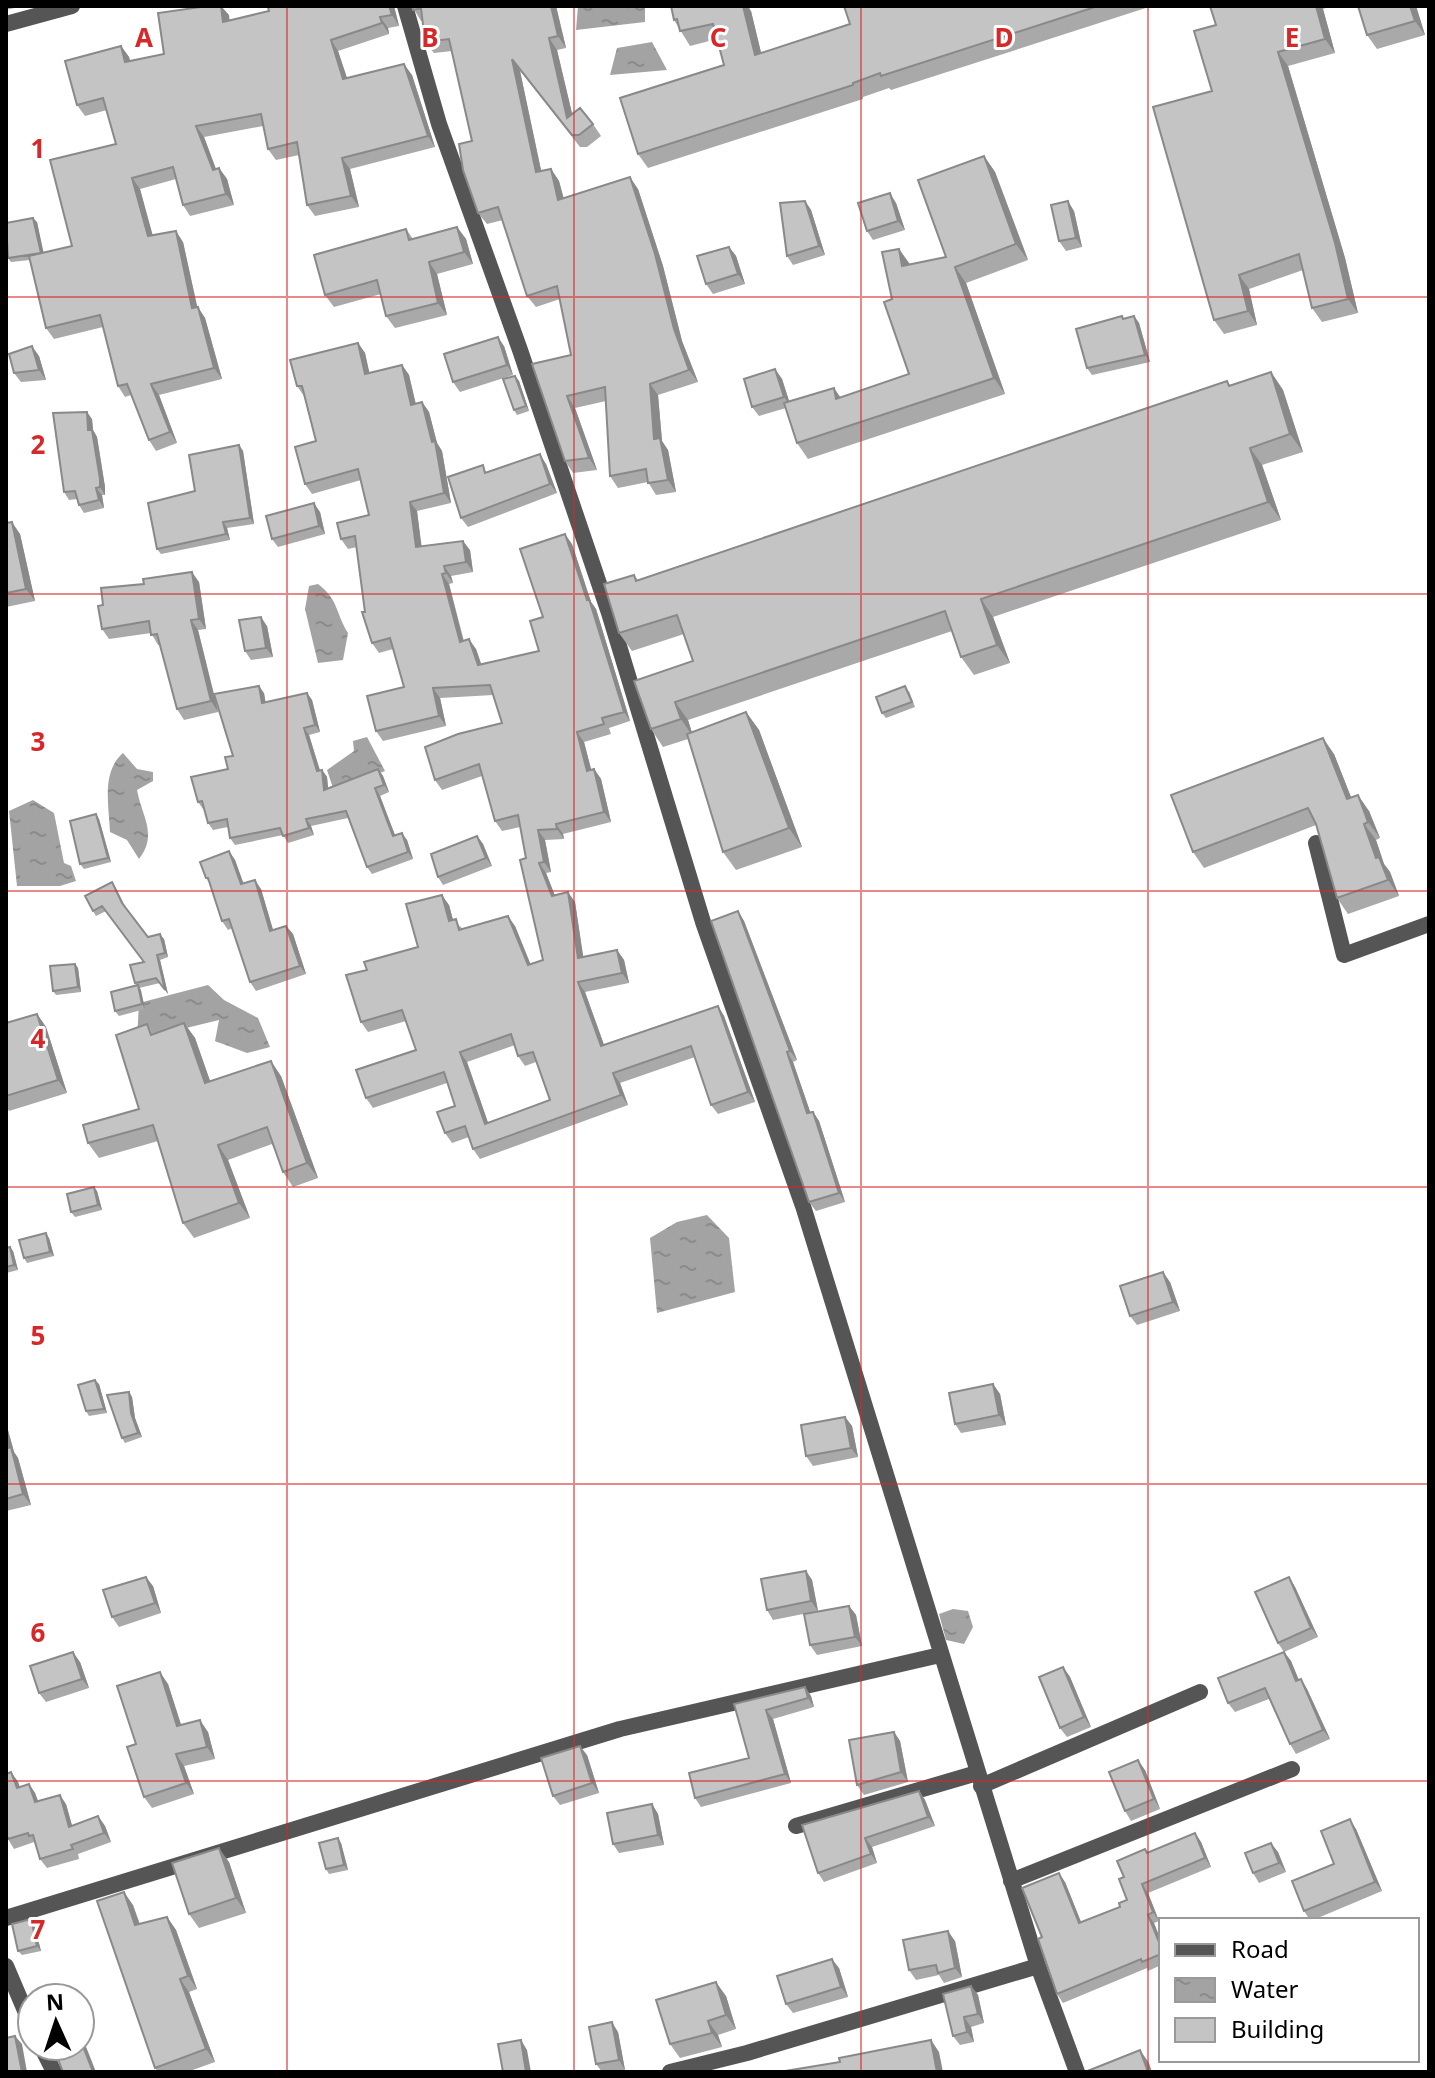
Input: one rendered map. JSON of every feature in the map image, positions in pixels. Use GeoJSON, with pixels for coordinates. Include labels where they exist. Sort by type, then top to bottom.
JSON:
{"type":"FeatureCollection","features":[{"type":"Feature","properties":{"kind":"street"},"geometry":{"type":"LineString","coordinates":[[6,24],[72,6]]}},
{"type":"Feature","properties":{"kind":"street"},"geometry":{"type":"LineString","coordinates":[[405,6],[439,124],[609,613],[703,922],[803,1206],[1011,1881],[1077,2072]]}},
{"type":"Feature","properties":{"kind":"street"},"geometry":{"type":"LineString","coordinates":[[1316,843],[1344,955],[1429,924]]}},
{"type":"Feature","properties":{"kind":"street"},"geometry":{"type":"LineString","coordinates":[[6,1918],[620,1729],[940,1655]]}},
{"type":"Feature","properties":{"kind":"street"},"geometry":{"type":"LineString","coordinates":[[796,1826],[979,1779],[1200,1692]]}},
{"type":"Feature","properties":{"kind":"street"},"geometry":{"type":"LineString","coordinates":[[1011,1881],[1292,1769]]}},
{"type":"Feature","properties":{"kind":"street"},"geometry":{"type":"LineString","coordinates":[[6,1966],[16,1989]]}},
{"type":"Feature","properties":{"kind":"street"},"geometry":{"type":"LineString","coordinates":[[670,2072],[747,2053],[1038,1966]]}},
{"type":"Feature","properties":{"kind":"water"},"geometry":{"type":"Polygon","coordinates":[[[578,6],[645,6],[645,22],[576,30],[578,6]]]}},
{"type":"Feature","properties":{"kind":"water"},"geometry":{"type":"Polygon","coordinates":[[[652,42],[667,70],[610,75],[617,48],[652,42]]]}},
{"type":"Feature","properties":{"kind":"water"},"geometry":{"type":"Polygon","coordinates":[[[318,584],[333,601],[348,633],[343,660],[318,663],[305,609],[309,586],[318,584]]]}},
{"type":"Feature","properties":{"kind":"water"},"geometry":{"type":"Polygon","coordinates":[[[367,737],[385,771],[334,791],[327,770],[354,751],[353,741],[367,737]]]}},
{"type":"Feature","properties":{"kind":"water"},"geometry":{"type":"Polygon","coordinates":[[[123,753],[137,769],[153,772],[153,781],[137,790],[148,833],[145,850],[139,859],[127,840],[110,832],[109,779],[123,753]]]}},
{"type":"Feature","properties":{"kind":"water"},"geometry":{"type":"Polygon","coordinates":[[[33,800],[54,813],[64,863],[71,866],[76,881],[60,886],[17,886],[9,811],[33,800]]]}},
{"type":"Feature","properties":{"kind":"water"},"geometry":{"type":"Polygon","coordinates":[[[208,985],[224,1000],[258,1018],[270,1047],[247,1053],[215,1041],[219,1020],[137,1040],[139,1003],[208,985]]]}},
{"type":"Feature","properties":{"kind":"water"},"geometry":{"type":"Polygon","coordinates":[[[707,1215],[729,1238],[735,1292],[657,1313],[650,1238],[677,1222],[707,1215]]]}},
{"type":"Feature","properties":{"kind":"water"},"geometry":{"type":"Polygon","coordinates":[[[953,1609],[968,1611],[973,1627],[964,1644],[946,1640],[939,1614],[953,1609]]]}},
{"type":"Feature","properties":{"kind":"building"},"geometry":{"type":"Polygon","coordinates":[[[221,6],[223,22],[269,11],[270,6],[389,6],[392,15],[380,17],[382,23],[331,40],[343,79],[404,64],[428,136],[342,158],[351,196],[307,205],[297,142],[268,149],[261,114],[196,126],[213,170],[219,168],[226,194],[183,205],[173,167],[132,178],[148,236],[176,231],[192,308],[198,307],[214,368],[151,384],[170,432],[149,440],[127,384],[118,386],[100,315],[46,328],[29,256],[72,246],[50,160],[116,144],[103,98],[77,105],[65,61],[121,46],[125,62],[164,54],[158,13],[221,6]]]}},
{"type":"Feature","properties":{"kind":"building"},"geometry":{"type":"Polygon","coordinates":[[[412,6],[551,6],[558,36],[549,38],[567,118],[580,108],[593,124],[579,135],[572,135],[512,59],[536,172],[551,169],[558,200],[630,177],[689,370],[650,384],[654,439],[660,438],[668,480],[648,483],[646,469],[610,476],[605,387],[567,396],[589,458],[565,461],[532,364],[571,355],[557,286],[527,296],[498,207],[478,213],[463,170],[459,144],[472,141],[449,39],[425,42],[421,8],[413,10],[412,6]]]}},
{"type":"Feature","properties":{"kind":"building"},"geometry":{"type":"Polygon","coordinates":[[[671,6],[743,6],[755,55],[850,24],[844,6],[1098,6],[881,76],[880,73],[853,85],[638,154],[620,98],[724,65],[713,24],[680,31],[671,6]]]}},
{"type":"Feature","properties":{"kind":"building"},"geometry":{"type":"Polygon","coordinates":[[[1210,6],[1316,6],[1325,39],[1278,52],[1335,243],[1348,299],[1312,308],[1299,254],[1239,275],[1248,311],[1214,320],[1153,107],[1212,91],[1194,31],[1216,25],[1210,6]]]}},
{"type":"Feature","properties":{"kind":"building"},"geometry":{"type":"Polygon","coordinates":[[[1358,6],[1410,6],[1415,21],[1367,35],[1358,6]]]}},
{"type":"Feature","properties":{"kind":"building"},"geometry":{"type":"Polygon","coordinates":[[[984,156],[1016,244],[955,267],[994,378],[797,443],[784,403],[834,388],[836,399],[909,374],[884,302],[892,299],[882,252],[899,249],[902,266],[946,257],[918,180],[984,156]]]}},
{"type":"Feature","properties":{"kind":"building"},"geometry":{"type":"Polygon","coordinates":[[[890,193],[898,221],[867,231],[858,203],[890,193]]]}},
{"type":"Feature","properties":{"kind":"building"},"geometry":{"type":"Polygon","coordinates":[[[805,201],[819,246],[787,256],[780,203],[805,201]]]}},
{"type":"Feature","properties":{"kind":"building"},"geometry":{"type":"Polygon","coordinates":[[[1068,201],[1076,238],[1059,241],[1051,205],[1068,201]]]}},
{"type":"Feature","properties":{"kind":"building"},"geometry":{"type":"Polygon","coordinates":[[[33,218],[41,253],[8,258],[6,223],[33,218]]]}},
{"type":"Feature","properties":{"kind":"building"},"geometry":{"type":"Polygon","coordinates":[[[457,227],[464,252],[429,262],[438,303],[386,316],[377,280],[325,295],[314,255],[406,229],[409,240],[457,227]]]}},
{"type":"Feature","properties":{"kind":"building"},"geometry":{"type":"Polygon","coordinates":[[[729,247],[738,274],[706,284],[697,256],[729,247]]]}},
{"type":"Feature","properties":{"kind":"building"},"geometry":{"type":"Polygon","coordinates":[[[1122,316],[1123,319],[1134,316],[1145,355],[1087,368],[1076,329],[1122,316]]]}},
{"type":"Feature","properties":{"kind":"building"},"geometry":{"type":"Polygon","coordinates":[[[498,337],[507,365],[453,382],[444,354],[498,337]]]}},
{"type":"Feature","properties":{"kind":"building"},"geometry":{"type":"Polygon","coordinates":[[[358,343],[365,374],[402,365],[411,405],[422,402],[432,442],[435,441],[444,493],[410,502],[416,547],[463,541],[466,562],[444,566],[446,573],[442,574],[460,642],[469,639],[478,665],[539,651],[530,621],[543,617],[520,549],[565,534],[624,712],[602,718],[604,724],[577,732],[587,771],[594,769],[604,812],[556,824],[557,829],[538,830],[544,862],[539,863],[552,896],[568,892],[578,958],[617,950],[622,973],[578,982],[601,1046],[718,1006],[748,1092],[711,1105],[691,1046],[613,1073],[621,1095],[473,1149],[465,1126],[445,1133],[437,1112],[455,1106],[444,1072],[366,1098],[356,1070],[416,1050],[402,1010],[361,1022],[346,975],[367,970],[364,962],[418,947],[406,904],[442,895],[449,921],[456,919],[459,930],[508,916],[528,965],[543,960],[520,860],[526,858],[518,815],[495,821],[479,764],[435,780],[425,747],[458,734],[502,723],[490,685],[433,688],[439,716],[376,731],[367,696],[404,687],[390,638],[372,643],[362,612],[365,612],[355,536],[341,539],[337,523],[369,515],[358,469],[305,484],[295,447],[316,441],[302,386],[297,386],[290,360],[358,343]],[[511,1034],[460,1052],[485,1124],[550,1100],[533,1052],[518,1056],[511,1034]]]}},
{"type":"Feature","properties":{"kind":"building"},"geometry":{"type":"Polygon","coordinates":[[[32,346],[39,370],[14,373],[9,354],[32,346]]]}},
{"type":"Feature","properties":{"kind":"building"},"geometry":{"type":"Polygon","coordinates":[[[775,369],[784,397],[752,407],[744,379],[775,369]]]}},
{"type":"Feature","properties":{"kind":"building"},"geometry":{"type":"Polygon","coordinates":[[[1271,372],[1290,434],[1250,448],[1268,502],[981,599],[997,645],[961,657],[945,611],[675,702],[681,719],[651,729],[634,681],[693,661],[677,615],[619,633],[604,584],[634,575],[636,581],[1227,381],[1229,386],[1271,372]]]}},
{"type":"Feature","properties":{"kind":"building"},"geometry":{"type":"Polygon","coordinates":[[[515,376],[526,406],[514,410],[503,379],[515,376]]]}},
{"type":"Feature","properties":{"kind":"building"},"geometry":{"type":"Polygon","coordinates":[[[87,412],[88,430],[92,430],[100,479],[100,487],[96,488],[99,500],[79,505],[75,491],[64,492],[53,413],[87,412]]]}},
{"type":"Feature","properties":{"kind":"building"},"geometry":{"type":"Polygon","coordinates":[[[239,445],[250,518],[223,522],[226,534],[157,549],[148,503],[195,491],[189,455],[239,445]]]}},
{"type":"Feature","properties":{"kind":"building"},"geometry":{"type":"Polygon","coordinates":[[[540,454],[550,484],[461,518],[448,477],[483,465],[485,473],[540,454]]]}},
{"type":"Feature","properties":{"kind":"building"},"geometry":{"type":"Polygon","coordinates":[[[314,503],[319,526],[272,539],[266,516],[314,503]]]}},
{"type":"Feature","properties":{"kind":"building"},"geometry":{"type":"Polygon","coordinates":[[[12,522],[26,589],[6,593],[6,523],[12,522]]]}},
{"type":"Feature","properties":{"kind":"building"},"geometry":{"type":"Polygon","coordinates":[[[192,572],[199,619],[191,620],[211,701],[177,709],[157,634],[151,635],[149,621],[102,629],[98,606],[103,605],[101,588],[144,584],[143,579],[192,572]]]}},
{"type":"Feature","properties":{"kind":"building"},"geometry":{"type":"Polygon","coordinates":[[[261,617],[266,648],[245,651],[239,620],[261,617]]]}},
{"type":"Feature","properties":{"kind":"building"},"geometry":{"type":"Polygon","coordinates":[[[259,686],[262,703],[307,693],[315,725],[304,728],[317,771],[322,770],[324,790],[378,769],[384,785],[375,788],[393,836],[402,833],[408,852],[367,867],[346,811],[306,819],[309,828],[283,836],[280,828],[230,838],[227,819],[208,823],[191,777],[228,769],[225,757],[233,756],[214,694],[259,686]]]}},
{"type":"Feature","properties":{"kind":"building"},"geometry":{"type":"Polygon","coordinates":[[[905,686],[912,702],[882,713],[876,697],[905,686]]]}},
{"type":"Feature","properties":{"kind":"building"},"geometry":{"type":"Polygon","coordinates":[[[746,712],[789,828],[723,852],[687,734],[746,712]]]}},
{"type":"Feature","properties":{"kind":"building"},"geometry":{"type":"Polygon","coordinates":[[[1323,738],[1347,799],[1358,795],[1376,858],[1379,857],[1388,880],[1337,898],[1316,824],[1308,808],[1193,852],[1171,795],[1323,738]]]}},
{"type":"Feature","properties":{"kind":"building"},"geometry":{"type":"Polygon","coordinates":[[[96,814],[108,858],[80,864],[70,821],[96,814]]]}},
{"type":"Feature","properties":{"kind":"building"},"geometry":{"type":"Polygon","coordinates":[[[477,836],[486,858],[438,877],[431,854],[477,836]]]}},
{"type":"Feature","properties":{"kind":"building"},"geometry":{"type":"Polygon","coordinates":[[[229,851],[241,884],[255,880],[270,931],[286,926],[300,966],[250,982],[229,919],[222,921],[200,862],[229,851]]]}},
{"type":"Feature","properties":{"kind":"building"},"geometry":{"type":"Polygon","coordinates":[[[112,882],[122,903],[148,937],[160,934],[165,953],[157,955],[165,990],[156,978],[135,983],[130,965],[144,962],[102,906],[93,911],[85,896],[112,882]]]}},
{"type":"Feature","properties":{"kind":"building"},"geometry":{"type":"Polygon","coordinates":[[[738,911],[790,1051],[787,1052],[807,1113],[813,1112],[839,1193],[809,1202],[711,921],[738,911]]]}},
{"type":"Feature","properties":{"kind":"building"},"geometry":{"type":"Polygon","coordinates":[[[75,964],[78,987],[53,991],[50,966],[75,964]]]}},
{"type":"Feature","properties":{"kind":"building"},"geometry":{"type":"Polygon","coordinates":[[[138,985],[142,1004],[115,1011],[111,992],[138,985]]]}},
{"type":"Feature","properties":{"kind":"building"},"geometry":{"type":"Polygon","coordinates":[[[37,1014],[58,1080],[6,1096],[6,1023],[37,1014]]]}},
{"type":"Feature","properties":{"kind":"building"},"geometry":{"type":"Polygon","coordinates":[[[184,1023],[205,1083],[271,1061],[307,1163],[283,1172],[267,1127],[218,1145],[239,1203],[183,1223],[153,1125],[88,1143],[83,1125],[139,1109],[116,1035],[147,1024],[151,1035],[184,1023]]]}},
{"type":"Feature","properties":{"kind":"building"},"geometry":{"type":"Polygon","coordinates":[[[94,1187],[98,1205],[71,1212],[67,1194],[94,1187]]]}},
{"type":"Feature","properties":{"kind":"building"},"geometry":{"type":"Polygon","coordinates":[[[46,1233],[50,1252],[24,1258],[19,1240],[46,1233]]]}},
{"type":"Feature","properties":{"kind":"building"},"geometry":{"type":"Polygon","coordinates":[[[10,1247],[14,1265],[6,1267],[6,1248],[10,1247]]]}},
{"type":"Feature","properties":{"kind":"building"},"geometry":{"type":"Polygon","coordinates":[[[1163,1272],[1173,1302],[1130,1316],[1120,1286],[1163,1272]]]}},
{"type":"Feature","properties":{"kind":"building"},"geometry":{"type":"Polygon","coordinates":[[[95,1380],[104,1409],[86,1411],[78,1385],[95,1380]]]}},
{"type":"Feature","properties":{"kind":"building"},"geometry":{"type":"Polygon","coordinates":[[[993,1384],[999,1415],[955,1424],[949,1393],[993,1384]]]}},
{"type":"Feature","properties":{"kind":"building"},"geometry":{"type":"Polygon","coordinates":[[[129,1392],[131,1413],[138,1433],[122,1438],[107,1395],[129,1392]]]}},
{"type":"Feature","properties":{"kind":"building"},"geometry":{"type":"Polygon","coordinates":[[[845,1417],[851,1448],[806,1456],[801,1425],[845,1417]]]}},
{"type":"Feature","properties":{"kind":"building"},"geometry":{"type":"Polygon","coordinates":[[[6,1440],[8,1448],[11,1447],[23,1494],[6,1499],[6,1440]]]}},
{"type":"Feature","properties":{"kind":"building"},"geometry":{"type":"Polygon","coordinates":[[[806,1571],[811,1601],[767,1610],[761,1579],[806,1571]]]}},
{"type":"Feature","properties":{"kind":"building"},"geometry":{"type":"Polygon","coordinates":[[[146,1577],[155,1603],[112,1617],[103,1590],[146,1577]]]}},
{"type":"Feature","properties":{"kind":"building"},"geometry":{"type":"Polygon","coordinates":[[[1289,1577],[1311,1628],[1278,1643],[1255,1592],[1289,1577]]]}},
{"type":"Feature","properties":{"kind":"building"},"geometry":{"type":"Polygon","coordinates":[[[849,1606],[855,1637],[810,1645],[804,1614],[849,1606]]]}},
{"type":"Feature","properties":{"kind":"building"},"geometry":{"type":"Polygon","coordinates":[[[73,1652],[82,1679],[39,1693],[30,1666],[73,1652]]]}},
{"type":"Feature","properties":{"kind":"building"},"geometry":{"type":"Polygon","coordinates":[[[1284,1652],[1296,1681],[1301,1679],[1323,1730],[1290,1744],[1265,1688],[1228,1703],[1218,1678],[1284,1652]]]}},
{"type":"Feature","properties":{"kind":"building"},"geometry":{"type":"Polygon","coordinates":[[[1063,1667],[1084,1717],[1060,1728],[1039,1677],[1063,1667]]]}},
{"type":"Feature","properties":{"kind":"building"},"geometry":{"type":"Polygon","coordinates":[[[160,1672],[177,1726],[200,1720],[207,1747],[176,1754],[186,1783],[144,1797],[127,1747],[136,1744],[117,1686],[160,1672]]]}},
{"type":"Feature","properties":{"kind":"building"},"geometry":{"type":"Polygon","coordinates":[[[805,1687],[808,1698],[766,1710],[785,1774],[695,1798],[689,1773],[749,1758],[734,1704],[805,1687]]]}},
{"type":"Feature","properties":{"kind":"building"},"geometry":{"type":"Polygon","coordinates":[[[894,1732],[901,1772],[857,1785],[849,1740],[894,1732]]]}},
{"type":"Feature","properties":{"kind":"building"},"geometry":{"type":"Polygon","coordinates":[[[580,1746],[592,1783],[553,1796],[541,1758],[580,1746]]]}},
{"type":"Feature","properties":{"kind":"building"},"geometry":{"type":"Polygon","coordinates":[[[1138,1760],[1154,1799],[1125,1811],[1109,1772],[1138,1760]]]}},
{"type":"Feature","properties":{"kind":"building"},"geometry":{"type":"Polygon","coordinates":[[[11,1772],[17,1788],[29,1784],[35,1802],[60,1795],[69,1827],[98,1816],[104,1833],[71,1845],[73,1849],[40,1859],[33,1835],[29,1836],[28,1833],[8,1839],[6,1774],[11,1772]]]}},
{"type":"Feature","properties":{"kind":"building"},"geometry":{"type":"Polygon","coordinates":[[[919,1791],[928,1817],[865,1838],[871,1854],[818,1873],[802,1825],[919,1791]]]}},
{"type":"Feature","properties":{"kind":"building"},"geometry":{"type":"Polygon","coordinates":[[[652,1804],[658,1835],[613,1844],[607,1813],[652,1804]]]}},
{"type":"Feature","properties":{"kind":"building"},"geometry":{"type":"Polygon","coordinates":[[[1350,1819],[1375,1882],[1304,1911],[1292,1881],[1334,1864],[1321,1831],[1350,1819]]]}},
{"type":"Feature","properties":{"kind":"building"},"geometry":{"type":"Polygon","coordinates":[[[1195,1833],[1205,1858],[1142,1884],[1153,1912],[1148,1915],[1159,1942],[1159,1955],[1142,1962],[1141,1959],[1057,1994],[1038,1939],[1042,1937],[1022,1888],[1059,1873],[1079,1923],[1120,1907],[1119,1903],[1127,1900],[1119,1879],[1124,1877],[1117,1861],[1145,1849],[1147,1853],[1195,1833]]]}},
{"type":"Feature","properties":{"kind":"building"},"geometry":{"type":"Polygon","coordinates":[[[338,1838],[344,1865],[326,1869],[319,1843],[338,1838]]]}},
{"type":"Feature","properties":{"kind":"building"},"geometry":{"type":"Polygon","coordinates":[[[1271,1843],[1279,1863],[1253,1873],[1245,1853],[1271,1843]]]}},
{"type":"Feature","properties":{"kind":"building"},"geometry":{"type":"Polygon","coordinates":[[[219,1848],[236,1898],[189,1914],[172,1863],[219,1848]]]}},
{"type":"Feature","properties":{"kind":"building"},"geometry":{"type":"Polygon","coordinates":[[[124,1892],[135,1925],[167,1917],[188,1976],[180,1979],[206,2049],[155,2068],[97,1901],[124,1892]]]}},
{"type":"Feature","properties":{"kind":"building"},"geometry":{"type":"Polygon","coordinates":[[[31,1919],[37,1946],[18,1951],[12,1924],[31,1919]]]}},
{"type":"Feature","properties":{"kind":"building"},"geometry":{"type":"Polygon","coordinates":[[[948,1931],[955,1968],[938,1973],[936,1965],[909,1970],[903,1940],[948,1931]]]}},
{"type":"Feature","properties":{"kind":"building"},"geometry":{"type":"Polygon","coordinates":[[[832,1959],[841,1987],[786,2004],[777,1976],[832,1959]]]}},
{"type":"Feature","properties":{"kind":"building"},"geometry":{"type":"Polygon","coordinates":[[[716,1982],[726,2015],[708,2021],[712,2033],[670,2044],[656,2000],[716,1982]]]}},
{"type":"Feature","properties":{"kind":"building"},"geometry":{"type":"Polygon","coordinates":[[[971,1986],[978,2014],[964,2017],[967,2032],[953,2036],[943,1994],[971,1986]]]}},
{"type":"Feature","properties":{"kind":"building"},"geometry":{"type":"Polygon","coordinates":[[[612,2022],[619,2060],[596,2064],[589,2027],[612,2022]]]}},
{"type":"Feature","properties":{"kind":"building"},"geometry":{"type":"Polygon","coordinates":[[[15,2036],[16,2062],[20,2062],[22,2072],[6,2072],[6,2038],[15,2036]]]}},
{"type":"Feature","properties":{"kind":"building"},"geometry":{"type":"Polygon","coordinates":[[[521,2040],[526,2072],[503,2072],[498,2044],[521,2040]]]}},
{"type":"Feature","properties":{"kind":"building"},"geometry":{"type":"Polygon","coordinates":[[[931,2040],[937,2072],[779,2072],[840,2062],[839,2058],[931,2040]]]}},
{"type":"Feature","properties":{"kind":"building"},"geometry":{"type":"Polygon","coordinates":[[[1140,2050],[1148,2072],[1085,2072],[1140,2050]]]}},
{"type":"Feature","properties":{"kind":"building"},"geometry":{"type":"Polygon","coordinates":[[[59,2062],[89,2062],[93,2072],[63,2072],[59,2062]]]}}]}
